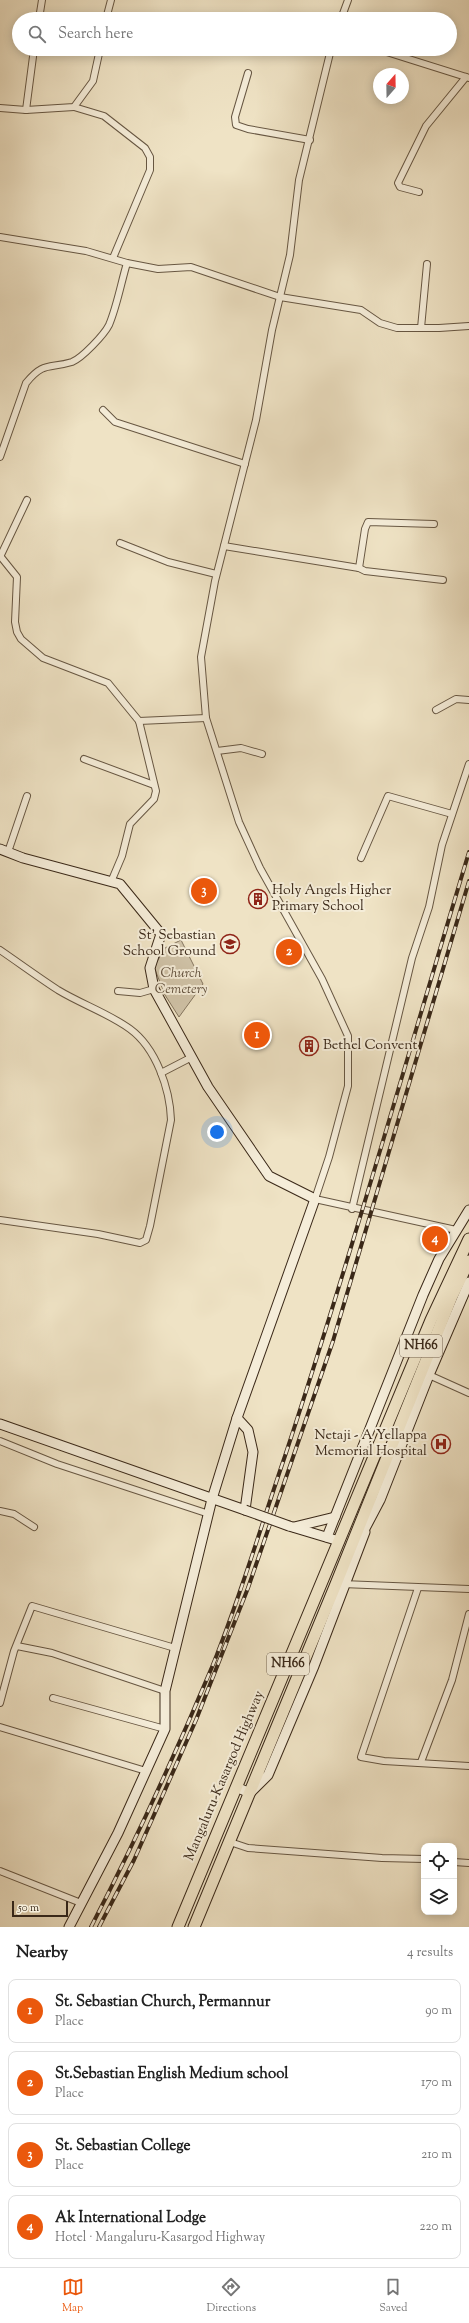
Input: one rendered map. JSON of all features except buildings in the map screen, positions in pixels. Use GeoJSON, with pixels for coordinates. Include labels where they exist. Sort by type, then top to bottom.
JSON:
{"type":"FeatureCollection","features":[{"type":"Feature","properties":{"kind":"highway","name":"Mangaluru-Kasargod Highway"},"geometry":{"type":"LineString","coordinates":[[194,1927],[250,1793],[341,1584],[351,1543],[380,1458],[431,1320],[469,1239]]}},
{"type":"Feature","properties":{"kind":"highway","name":"Mangaluru-Kasargod Highway"},"geometry":{"type":"LineString","coordinates":[[178,1927],[339,1541],[380,1458],[469,1261]]}},
{"type":"Feature","properties":{"kind":"street"},"geometry":{"type":"LineString","coordinates":[[40,12],[42,0]]}},
{"type":"Feature","properties":{"kind":"street"},"geometry":{"type":"LineString","coordinates":[[108,12],[111,0]]}},
{"type":"Feature","properties":{"kind":"street"},"geometry":{"type":"LineString","coordinates":[[344,12],[348,0]]}},
{"type":"Feature","properties":{"kind":"street"},"geometry":{"type":"LineString","coordinates":[[26,110],[33,56]]}},
{"type":"Feature","properties":{"kind":"street"},"geometry":{"type":"LineString","coordinates":[[74,107],[93,81],[98,56]]}},
{"type":"Feature","properties":{"kind":"street"},"geometry":{"type":"LineString","coordinates":[[69,1927],[118,1833],[166,1729],[165,1691],[212,1499],[237,1418],[329,1157],[348,1086],[348,1036],[322,978],[260,868],[238,822],[206,718],[201,657],[216,574],[256,420],[272,330],[290,255],[299,180],[329,56]]}},
{"type":"Feature","properties":{"kind":"street"},"geometry":{"type":"LineString","coordinates":[[400,56],[467,77],[426,126],[398,183],[400,187],[419,192]]}},
{"type":"Feature","properties":{"kind":"street"},"geometry":{"type":"LineString","coordinates":[[248,73],[235,116],[236,125],[248,129],[310,140]]}},
{"type":"Feature","properties":{"kind":"street"},"geometry":{"type":"LineString","coordinates":[[0,108],[26,110],[74,107],[104,116],[145,148],[150,157],[150,170],[113,258]]}},
{"type":"Feature","properties":{"kind":"street"},"geometry":{"type":"LineString","coordinates":[[0,237],[113,258],[126,263],[158,269],[191,267],[280,297],[361,310],[380,322],[397,328],[469,326]]}},
{"type":"Feature","properties":{"kind":"street"},"geometry":{"type":"LineString","coordinates":[[0,457],[26,383],[34,373],[42,367],[72,362],[82,356],[108,326],[126,263]]}},
{"type":"Feature","properties":{"kind":"street"},"geometry":{"type":"LineString","coordinates":[[421,328],[427,264]]}},
{"type":"Feature","properties":{"kind":"street"},"geometry":{"type":"LineString","coordinates":[[103,410],[115,422],[245,464]]}},
{"type":"Feature","properties":{"kind":"street"},"geometry":{"type":"LineString","coordinates":[[27,500],[0,557],[17,578],[15,622],[17,632],[22,640],[43,658],[108,683],[139,720],[155,781],[154,785],[156,791],[154,799],[130,824],[122,856],[111,882]]}},
{"type":"Feature","properties":{"kind":"street"},"geometry":{"type":"LineString","coordinates":[[359,568],[365,529],[368,522],[434,524]]}},
{"type":"Feature","properties":{"kind":"street"},"geometry":{"type":"LineString","coordinates":[[120,543],[168,562],[216,574]]}},
{"type":"Feature","properties":{"kind":"street"},"geometry":{"type":"LineString","coordinates":[[224,546],[359,568],[365,571],[443,580]]}},
{"type":"Feature","properties":{"kind":"street"},"geometry":{"type":"LineString","coordinates":[[436,710],[456,699],[469,700]]}},
{"type":"Feature","properties":{"kind":"street"},"geometry":{"type":"LineString","coordinates":[[139,720],[206,718]]}},
{"type":"Feature","properties":{"kind":"street"},"geometry":{"type":"LineString","coordinates":[[217,751],[241,748],[262,754]]}},
{"type":"Feature","properties":{"kind":"street"},"geometry":{"type":"LineString","coordinates":[[84,759],[154,785]]}},
{"type":"Feature","properties":{"kind":"street"},"geometry":{"type":"LineString","coordinates":[[352,1209],[412,958],[429,907],[442,845],[469,764]]}},
{"type":"Feature","properties":{"kind":"street"},"geometry":{"type":"LineString","coordinates":[[27,796],[4,850],[23,858],[120,884],[161,934],[150,968],[154,989],[208,1086],[269,1176],[315,1199],[352,1209],[456,1230]]}},
{"type":"Feature","properties":{"kind":"street"},"geometry":{"type":"LineString","coordinates":[[361,858],[388,796],[452,814]]}},
{"type":"Feature","properties":{"kind":"street"},"geometry":{"type":"LineString","coordinates":[[0,950],[58,990],[130,1028],[145,1042],[161,1073],[170,1106],[171,1120],[146,1240],[140,1243],[128,1242],[98,1234],[0,1220]]}},
{"type":"Feature","properties":{"kind":"street"},"geometry":{"type":"LineString","coordinates":[[118,991],[140,993],[154,989]]}},
{"type":"Feature","properties":{"kind":"street"},"geometry":{"type":"LineString","coordinates":[[161,1073],[192,1058]]}},
{"type":"Feature","properties":{"kind":"street"},"geometry":{"type":"LineString","coordinates":[[326,1538],[439,1259],[469,1210]]}},
{"type":"Feature","properties":{"kind":"street"},"geometry":{"type":"LineString","coordinates":[[469,1282],[429,1375],[398,1456],[341,1584],[469,1589]]}},
{"type":"Feature","properties":{"kind":"street"},"geometry":{"type":"LineString","coordinates":[[429,1375],[469,1393]]}},
{"type":"Feature","properties":{"kind":"street"},"geometry":{"type":"LineString","coordinates":[[237,1418],[248,1430],[253,1452],[245,1510]]}},
{"type":"Feature","properties":{"kind":"street"},"geometry":{"type":"LineString","coordinates":[[0,1424],[212,1499],[326,1538],[339,1541]]}},
{"type":"Feature","properties":{"kind":"street"},"geometry":{"type":"LineString","coordinates":[[0,1442],[57,1464],[209,1514]]}},
{"type":"Feature","properties":{"kind":"street"},"geometry":{"type":"LineString","coordinates":[[0,1511],[14,1514],[34,1527]]}},
{"type":"Feature","properties":{"kind":"street"},"geometry":{"type":"LineString","coordinates":[[291,1526],[335,1517]]}},
{"type":"Feature","properties":{"kind":"street"},"geometry":{"type":"LineString","coordinates":[[351,1543],[365,1532]]}},
{"type":"Feature","properties":{"kind":"street"},"geometry":{"type":"LineString","coordinates":[[418,1588],[402,1640],[361,1756],[374,1760],[469,1766]]}},
{"type":"Feature","properties":{"kind":"street"},"geometry":{"type":"LineString","coordinates":[[0,1703],[32,1606],[176,1648]]}},
{"type":"Feature","properties":{"kind":"street"},"geometry":{"type":"LineString","coordinates":[[421,1762],[452,1680],[469,1614]]}},
{"type":"Feature","properties":{"kind":"street"},"geometry":{"type":"LineString","coordinates":[[18,1646],[52,1653],[165,1691]]}},
{"type":"Feature","properties":{"kind":"street"},"geometry":{"type":"LineString","coordinates":[[53,1698],[166,1729]]}},
{"type":"Feature","properties":{"kind":"street"},"geometry":{"type":"LineString","coordinates":[[0,1727],[146,1771]]}},
{"type":"Feature","properties":{"kind":"street"},"geometry":{"type":"LineString","coordinates":[[236,1787],[250,1793]]}},
{"type":"Feature","properties":{"kind":"street"},"geometry":{"type":"LineString","coordinates":[[230,1842],[248,1848],[382,1858],[421,1859]]}},
{"type":"Feature","properties":{"kind":"street"},"geometry":{"type":"LineString","coordinates":[[457,1862],[469,1863]]}},
{"type":"Feature","properties":{"kind":"street"},"geometry":{"type":"LineString","coordinates":[[0,1871],[81,1903]]}},
{"type":"Feature","properties":{"kind":"green space","name":"Church Cemetery"},"geometry":{"type":"Polygon","coordinates":[[[181,940],[203,984],[179,1017],[165,995],[154,967],[165,948],[181,940]]]}},
{"type":"Feature","properties":{"kind":"railway"},"geometry":{"type":"LineString","coordinates":[[91,1927],[139,1831],[184,1733],[232,1615],[333,1306],[469,852]]}},
{"type":"Feature","properties":{"kind":"railway"},"geometry":{"type":"LineString","coordinates":[[99,1927],[134,1860],[196,1720],[248,1588],[333,1341],[469,881]]}},
{"type":"Feature","properties":{"kind":"place","name":"St. Sebastian College"},"geometry":{"type":"Point","coordinates":[204,891]}},
{"type":"Feature","properties":{"kind":"place","name":"Holy Angels Higher Primary School"},"geometry":{"type":"Point","coordinates":[258,899]}},
{"type":"Feature","properties":{"kind":"place","name":"St' Sebastian School Ground"},"geometry":{"type":"Point","coordinates":[230,944]}},
{"type":"Feature","properties":{"kind":"place","name":"St.Sebastian English Medium school"},"geometry":{"type":"Point","coordinates":[289,952]}},
{"type":"Feature","properties":{"kind":"place","name":"St. Sebastian Church, Permannur"},"geometry":{"type":"Point","coordinates":[257,1035]}},
{"type":"Feature","properties":{"kind":"place","name":"Bethel Convent"},"geometry":{"type":"Point","coordinates":[309,1046]}},
{"type":"Feature","properties":{"kind":"place","name":"Ak International Lodge"},"geometry":{"type":"Point","coordinates":[435,1239]}},
{"type":"Feature","properties":{"kind":"place","name":"Netaji - A Yellappa Memorial Hospital"},"geometry":{"type":"Point","coordinates":[441,1444]}}]}
